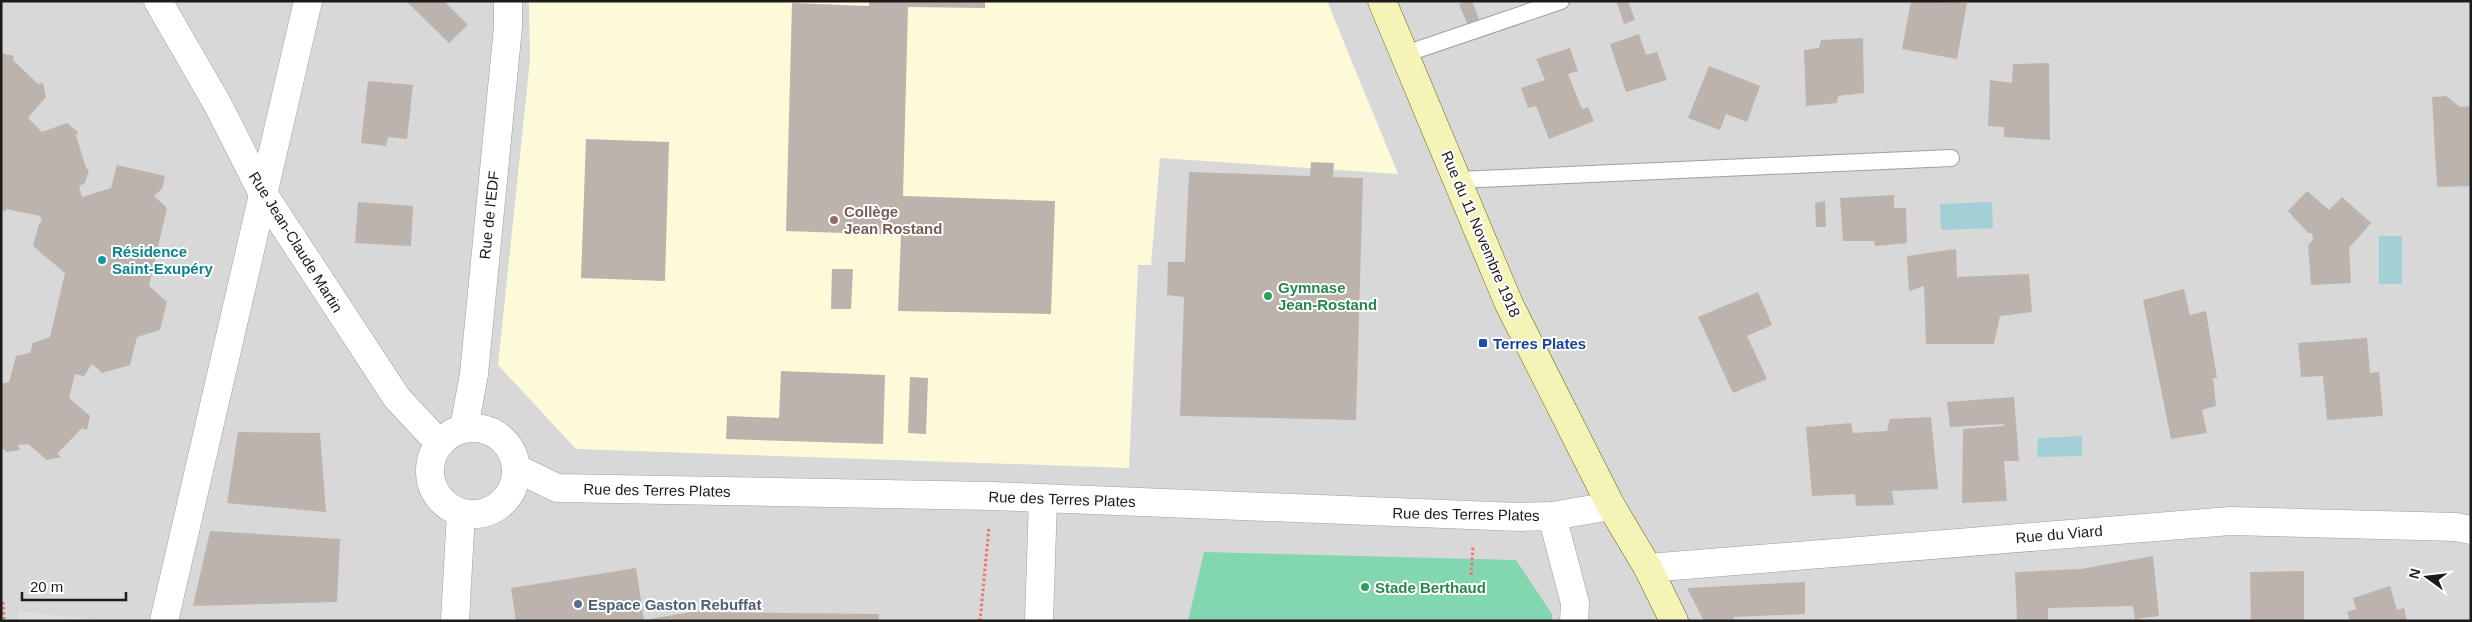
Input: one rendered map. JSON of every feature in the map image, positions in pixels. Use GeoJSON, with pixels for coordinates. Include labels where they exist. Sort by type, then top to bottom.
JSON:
{"type":"FeatureCollection","features":[{"type":"Feature","properties":{"kind":"main road","name":"Rue du 11 Novembre 1918"},"geometry":{"type":"LineString","coordinates":[[1382,1],[1509,304],[1610,506],[1648,568],[1674,621]]}},
{"type":"Feature","properties":{"kind":"street","name":"Rue Jean-Claude Martin"},"geometry":{"type":"LineString","coordinates":[[158,1],[218,105],[262,192],[397,398],[438,443]]}},
{"type":"Feature","properties":{"kind":"street"},"geometry":{"type":"LineString","coordinates":[[164,621],[262,192],[308,1]]}},
{"type":"Feature","properties":{"kind":"street","name":"Rue de l'EDF"},"geometry":{"type":"LineString","coordinates":[[464,428],[474,374],[508,27],[508,1]]}},
{"type":"Feature","properties":{"kind":"street"},"geometry":{"type":"LineString","coordinates":[[479,427],[493,432],[505,441],[513,454],[516,468],[515,482],[509,495],[500,505],[488,512],[461,513],[448,506],[437,496],[431,484],[429,469],[432,455],[438,443],[450,433],[464,428],[479,427]]}},
{"type":"Feature","properties":{"kind":"street","name":"Rue des Terres Plates"},"geometry":{"type":"LineString","coordinates":[[516,468],[558,488],[992,496],[1474,516],[1552,516],[1610,506]]}},
{"type":"Feature","properties":{"kind":"street"},"geometry":{"type":"LineString","coordinates":[[1039,621],[1043,498]]}},
{"type":"Feature","properties":{"kind":"street"},"geometry":{"type":"LineString","coordinates":[[455,621],[461,513]]}},
{"type":"Feature","properties":{"kind":"street"},"geometry":{"type":"LineString","coordinates":[[1552,516],[1575,603],[1574,621]]}},
{"type":"Feature","properties":{"kind":"street","name":"Rue du Viard"},"geometry":{"type":"LineString","coordinates":[[1648,568],[2230,521],[2456,527],[2471,530]]}},
{"type":"Feature","properties":{"kind":"lane"},"geometry":{"type":"LineString","coordinates":[[1405,54],[1561,1]]}},
{"type":"Feature","properties":{"kind":"lane"},"geometry":{"type":"LineString","coordinates":[[1457,180],[1951,158]]}},
{"type":"Feature","properties":{"kind":"path"},"geometry":{"type":"LineString","coordinates":[[980,621],[992,496]]}},
{"type":"Feature","properties":{"kind":"path"},"geometry":{"type":"LineString","coordinates":[[3,602],[4,621]]}},
{"type":"Feature","properties":{"kind":"shaded area"},"geometry":{"type":"Polygon","coordinates":[[[1,1],[2471,1],[2471,621],[1,621],[1,1]]]}},
{"type":"Feature","properties":{"kind":"shaded area","name":"Collège Jean Rostand"},"geometry":{"type":"Polygon","coordinates":[[[529,1],[1327,1],[1398,174],[1160,158],[1151,265],[1138,265],[1129,468],[576,449],[498,365],[530,60],[529,1]]]}},
{"type":"Feature","properties":{"kind":"shaded area"},"geometry":{"type":"Polygon","coordinates":[[[18,611],[92,619],[92,621],[18,621],[18,611]]]}},
{"type":"Feature","properties":{"kind":"green space","name":"Stade Berthaud"},"geometry":{"type":"Polygon","coordinates":[[[1204,552],[1516,560],[1552,614],[1552,621],[1188,621],[1204,552]]]}},
{"type":"Feature","properties":{"kind":"water"},"geometry":{"type":"Polygon","coordinates":[[[1992,202],[1993,228],[1941,230],[1940,204],[1992,202]]]}},
{"type":"Feature","properties":{"kind":"water"},"geometry":{"type":"Polygon","coordinates":[[[2379,236],[2402,236],[2402,284],[2379,284],[2379,236]]]}},
{"type":"Feature","properties":{"kind":"water"},"geometry":{"type":"Polygon","coordinates":[[[2082,436],[2082,456],[2037,457],[2038,438],[2082,436]]]}},
{"type":"Feature","properties":{"kind":"building"},"geometry":{"type":"Polygon","coordinates":[[[406,1],[444,1],[468,25],[449,43],[406,1]]]}},
{"type":"Feature","properties":{"kind":"building","name":"Collège Jean Rostand"},"geometry":{"type":"Polygon","coordinates":[[[869,1],[985,1],[985,8],[908,7],[903,196],[1055,201],[1051,314],[898,311],[901,235],[786,231],[792,3],[869,6],[869,1]]]}},
{"type":"Feature","properties":{"kind":"building"},"geometry":{"type":"Polygon","coordinates":[[[1472,1],[1481,24],[1469,28],[1459,4],[1472,1]]]}},
{"type":"Feature","properties":{"kind":"building"},"geometry":{"type":"Polygon","coordinates":[[[1616,1],[1628,1],[1635,20],[1624,24],[1616,1]]]}},
{"type":"Feature","properties":{"kind":"building"},"geometry":{"type":"Polygon","coordinates":[[[1911,1],[1967,3],[1957,59],[1902,49],[1911,1]]]}},
{"type":"Feature","properties":{"kind":"building"},"geometry":{"type":"Polygon","coordinates":[[[1639,34],[1646,55],[1657,52],[1667,80],[1626,92],[1610,44],[1639,34]]]}},
{"type":"Feature","properties":{"kind":"building"},"geometry":{"type":"Polygon","coordinates":[[[1863,38],[1864,93],[1838,96],[1837,103],[1806,106],[1804,50],[1819,48],[1821,40],[1863,38]]]}},
{"type":"Feature","properties":{"kind":"building"},"geometry":{"type":"Polygon","coordinates":[[[1570,48],[1578,71],[1568,74],[1582,109],[1588,107],[1594,121],[1549,139],[1536,106],[1528,108],[1521,88],[1545,80],[1536,59],[1570,48]]]}},
{"type":"Feature","properties":{"kind":"building","name":"Résidence Saint-Exupéry"},"geometry":{"type":"Polygon","coordinates":[[[1,53],[14,56],[13,60],[38,84],[43,83],[46,97],[28,118],[42,132],[67,123],[78,132],[76,135],[86,168],[89,170],[85,183],[79,186],[82,197],[111,188],[117,165],[165,176],[162,189],[154,196],[167,208],[149,286],[167,302],[160,330],[137,337],[130,365],[102,373],[92,364],[84,376],[75,374],[69,398],[90,416],[87,430],[82,428],[57,454],[61,457],[47,460],[28,444],[18,445],[20,450],[7,452],[1,447],[1,384],[9,382],[16,356],[30,353],[33,343],[50,337],[65,273],[33,246],[39,224],[42,222],[40,216],[6,209],[5,212],[1,208],[1,53]]]}},
{"type":"Feature","properties":{"kind":"building"},"geometry":{"type":"Polygon","coordinates":[[[2049,63],[2050,140],[2004,137],[2004,127],[1988,126],[1990,80],[2012,83],[2013,64],[2049,63]]]}},
{"type":"Feature","properties":{"kind":"building"},"geometry":{"type":"Polygon","coordinates":[[[1709,66],[1760,86],[1747,122],[1726,114],[1720,130],[1688,118],[1709,66]]]}},
{"type":"Feature","properties":{"kind":"building"},"geometry":{"type":"Polygon","coordinates":[[[368,81],[413,85],[407,139],[388,137],[386,146],[361,143],[368,81]]]}},
{"type":"Feature","properties":{"kind":"building"},"geometry":{"type":"Polygon","coordinates":[[[2446,96],[2460,107],[2471,106],[2471,186],[2437,187],[2432,97],[2446,96]]]}},
{"type":"Feature","properties":{"kind":"building"},"geometry":{"type":"Polygon","coordinates":[[[586,139],[669,142],[665,281],[581,278],[586,139]]]}},
{"type":"Feature","properties":{"kind":"building","name":"Gymnase Jean-Rostand"},"geometry":{"type":"Polygon","coordinates":[[[1311,162],[1334,163],[1333,177],[1363,178],[1356,420],[1180,416],[1184,297],[1167,295],[1168,262],[1185,262],[1189,172],[1310,176],[1311,162]]]}},
{"type":"Feature","properties":{"kind":"building"},"geometry":{"type":"Polygon","coordinates":[[[2307,191],[2329,210],[2342,197],[2371,223],[2349,248],[2351,283],[2311,285],[2308,245],[2313,240],[2312,233],[2308,233],[2288,211],[2307,191]]]}},
{"type":"Feature","properties":{"kind":"building"},"geometry":{"type":"Polygon","coordinates":[[[1894,195],[1894,208],[1906,208],[1907,243],[1875,246],[1874,241],[1843,241],[1840,198],[1894,195]]]}},
{"type":"Feature","properties":{"kind":"building"},"geometry":{"type":"Polygon","coordinates":[[[1825,201],[1826,227],[1816,227],[1815,203],[1825,201]]]}},
{"type":"Feature","properties":{"kind":"building"},"geometry":{"type":"Polygon","coordinates":[[[358,202],[413,206],[411,246],[355,243],[358,202]]]}},
{"type":"Feature","properties":{"kind":"building"},"geometry":{"type":"Polygon","coordinates":[[[1956,249],[1957,277],[2029,274],[2032,312],[2000,316],[1994,344],[1926,344],[1924,286],[1909,291],[1907,256],[1956,249]]]}},
{"type":"Feature","properties":{"kind":"building"},"geometry":{"type":"Polygon","coordinates":[[[832,269],[853,269],[851,309],[831,309],[832,269]]]}},
{"type":"Feature","properties":{"kind":"building"},"geometry":{"type":"Polygon","coordinates":[[[2184,289],[2190,315],[2206,311],[2217,378],[2213,378],[2216,406],[2202,410],[2207,433],[2171,439],[2143,300],[2184,289]]]}},
{"type":"Feature","properties":{"kind":"building"},"geometry":{"type":"Polygon","coordinates":[[[1758,292],[1772,325],[1747,336],[1767,379],[1733,393],[1698,317],[1758,292]]]}},
{"type":"Feature","properties":{"kind":"building"},"geometry":{"type":"Polygon","coordinates":[[[2367,338],[2370,373],[2379,372],[2383,416],[2327,420],[2323,376],[2301,377],[2298,343],[2367,338]]]}},
{"type":"Feature","properties":{"kind":"building"},"geometry":{"type":"Polygon","coordinates":[[[781,371],[885,375],[883,444],[726,439],[727,416],[779,418],[781,371]]]}},
{"type":"Feature","properties":{"kind":"building"},"geometry":{"type":"Polygon","coordinates":[[[910,377],[928,378],[926,434],[908,433],[910,377]]]}},
{"type":"Feature","properties":{"kind":"building"},"geometry":{"type":"Polygon","coordinates":[[[2014,397],[2019,461],[2004,461],[2007,501],[1962,503],[1963,429],[2004,426],[2004,424],[1950,427],[1947,402],[2014,397]]]}},
{"type":"Feature","properties":{"kind":"building"},"geometry":{"type":"Polygon","coordinates":[[[1931,417],[1938,489],[1892,491],[1894,505],[1856,506],[1855,494],[1812,496],[1806,427],[1851,423],[1853,433],[1887,431],[1890,419],[1931,417]]]}},
{"type":"Feature","properties":{"kind":"building"},"geometry":{"type":"Polygon","coordinates":[[[238,432],[320,433],[326,512],[227,503],[238,432]]]}},
{"type":"Feature","properties":{"kind":"building"},"geometry":{"type":"Polygon","coordinates":[[[210,531],[340,539],[337,602],[193,606],[210,531]]]}},
{"type":"Feature","properties":{"kind":"building"},"geometry":{"type":"Polygon","coordinates":[[[2153,556],[2159,616],[2135,619],[2133,606],[2048,608],[2048,621],[2017,621],[2015,572],[2081,569],[2153,556]]]}},
{"type":"Feature","properties":{"kind":"building","name":"Espace Gaston Rebuffat"},"geometry":{"type":"Polygon","coordinates":[[[636,568],[644,620],[691,612],[879,614],[879,621],[516,621],[511,588],[636,568]]]}},
{"type":"Feature","properties":{"kind":"building"},"geometry":{"type":"Polygon","coordinates":[[[2304,571],[2304,621],[2251,621],[2250,572],[2304,571]]]}},
{"type":"Feature","properties":{"kind":"building"},"geometry":{"type":"Polygon","coordinates":[[[1805,582],[1805,614],[1733,617],[1735,621],[1704,621],[1687,588],[1805,582]]]}},
{"type":"Feature","properties":{"kind":"building"},"geometry":{"type":"Polygon","coordinates":[[[2390,586],[2397,610],[2404,608],[2407,621],[2350,621],[2347,612],[2356,609],[2353,598],[2390,586]]]}},
{"type":"Feature","properties":{"kind":"place","name":"Collège Jean Rostand"},"geometry":{"type":"Point","coordinates":[834,220]}},
{"type":"Feature","properties":{"kind":"place","name":"Résidence Saint-Exupéry"},"geometry":{"type":"Point","coordinates":[102,260]}},
{"type":"Feature","properties":{"kind":"place","name":"Gymnase Jean-Rostand"},"geometry":{"type":"Point","coordinates":[1268,296]}},
{"type":"Feature","properties":{"kind":"place","name":"Terres Plates"},"geometry":{"type":"Point","coordinates":[1483,343]}},
{"type":"Feature","properties":{"kind":"place","name":"Stade Berthaud"},"geometry":{"type":"Point","coordinates":[1365,587]}},
{"type":"Feature","properties":{"kind":"place","name":"Espace Gaston Rebuffat"},"geometry":{"type":"Point","coordinates":[578,604]}}]}
